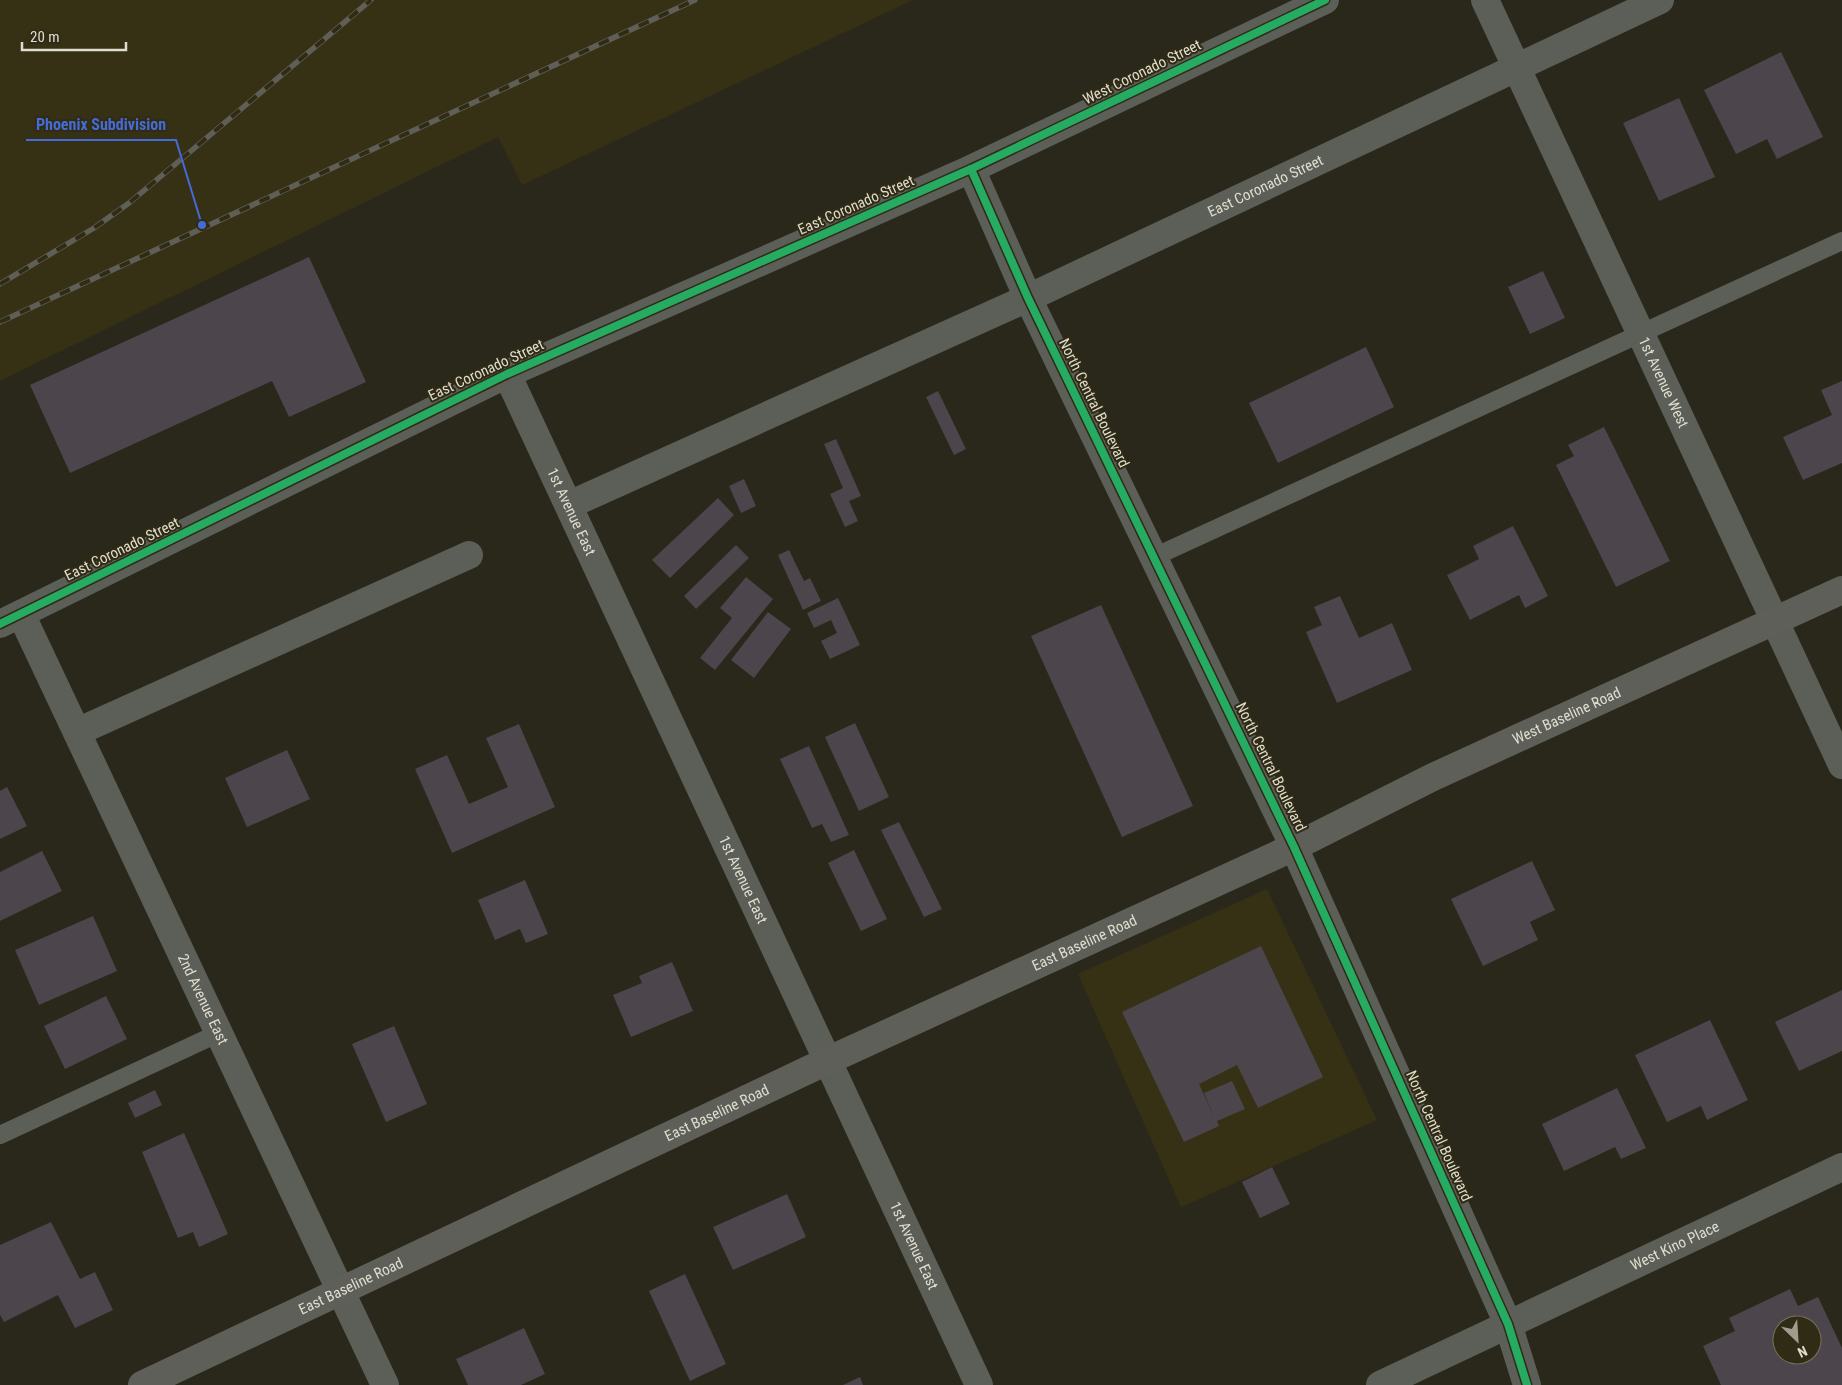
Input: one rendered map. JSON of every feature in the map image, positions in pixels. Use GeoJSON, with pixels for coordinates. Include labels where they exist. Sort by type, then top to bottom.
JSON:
{"type":"FeatureCollection","features":[{"type":"Feature","properties":{"kind":"main road","name":"West Baseline Road"},"geometry":{"type":"LineString","coordinates":[[1294,848],[1433,776],[1842,590]]}},
{"type":"Feature","properties":{"kind":"main road","name":"East Baseline Road"},"geometry":{"type":"LineString","coordinates":[[142,1385],[829,1060],[1294,848]]}},
{"type":"Feature","properties":{"kind":"street","name":"West Coronado Street"},"geometry":{"type":"LineString","coordinates":[[971,169],[1325,0]]}},
{"type":"Feature","properties":{"kind":"street","name":"1st Avenue West"},"geometry":{"type":"LineString","coordinates":[[1485,0],[1842,766]]}},
{"type":"Feature","properties":{"kind":"street","name":"East Coronado Street"},"geometry":{"type":"LineString","coordinates":[[569,505],[1028,298],[1660,0]]}},
{"type":"Feature","properties":{"kind":"street","name":"North Central Boulevard"},"geometry":{"type":"LineString","coordinates":[[971,169],[1028,298],[1294,848],[1508,1324],[1527,1385]]}},
{"type":"Feature","properties":{"kind":"street","name":"East Coronado Street"},"geometry":{"type":"LineString","coordinates":[[10,619],[507,374],[971,169]]}},
{"type":"Feature","properties":{"kind":"street","name":"1st Avenue East"},"geometry":{"type":"LineString","coordinates":[[507,374],[829,1060],[978,1385]]}},
{"type":"Feature","properties":{"kind":"street"},"geometry":{"type":"LineString","coordinates":[[77,732],[469,555]]}},
{"type":"Feature","properties":{"kind":"street","name":"2nd Avenue East"},"geometry":{"type":"LineString","coordinates":[[10,619],[77,732],[342,1290],[385,1385]]}},
{"type":"Feature","properties":{"kind":"street","name":"West Kino Place"},"geometry":{"type":"LineString","coordinates":[[1380,1385],[1842,1167]]}},
{"type":"Feature","properties":{"kind":"lane"},"geometry":{"type":"LineString","coordinates":[[1154,557],[1842,241]]}},
{"type":"Feature","properties":{"kind":"lane"},"geometry":{"type":"LineString","coordinates":[[0,1135],[219,1033]]}},
{"type":"Feature","properties":{"kind":"shaded area"},"geometry":{"type":"Polygon","coordinates":[[[0,0],[913,0],[522,185],[498,137],[0,381],[0,0]]]}},
{"type":"Feature","properties":{"kind":"shaded area"},"geometry":{"type":"Polygon","coordinates":[[[1267,889],[1377,1120],[1181,1207],[1078,974],[1267,889]]]}},
{"type":"Feature","properties":{"kind":"building"},"geometry":{"type":"Polygon","coordinates":[[[1781,52],[1823,137],[1777,159],[1767,139],[1736,154],[1704,90],[1781,52]]]}},
{"type":"Feature","properties":{"kind":"building"},"geometry":{"type":"Polygon","coordinates":[[[1679,98],[1715,177],[1659,201],[1623,123],[1679,98]]]}},
{"type":"Feature","properties":{"kind":"building"},"geometry":{"type":"Polygon","coordinates":[[[309,257],[366,382],[289,417],[272,381],[70,473],[30,385],[309,257]]]}},
{"type":"Feature","properties":{"kind":"building"},"geometry":{"type":"Polygon","coordinates":[[[1543,271],[1565,318],[1530,334],[1508,287],[1543,271]]]}},
{"type":"Feature","properties":{"kind":"building"},"geometry":{"type":"Polygon","coordinates":[[[1366,347],[1394,407],[1278,463],[1249,403],[1366,347]]]}},
{"type":"Feature","properties":{"kind":"building"},"geometry":{"type":"Polygon","coordinates":[[[1842,381],[1842,463],[1803,480],[1783,437],[1832,415],[1821,390],[1842,381]]]}},
{"type":"Feature","properties":{"kind":"building"},"geometry":{"type":"Polygon","coordinates":[[[938,391],[966,449],[954,455],[926,397],[938,391]]]}},
{"type":"Feature","properties":{"kind":"building"},"geometry":{"type":"Polygon","coordinates":[[[1604,427],[1670,561],[1616,587],[1556,465],[1574,456],[1568,445],[1604,427]]]}},
{"type":"Feature","properties":{"kind":"building"},"geometry":{"type":"Polygon","coordinates":[[[836,439],[861,496],[849,501],[858,521],[845,527],[830,494],[843,488],[824,444],[836,439]]]}},
{"type":"Feature","properties":{"kind":"building"},"geometry":{"type":"Polygon","coordinates":[[[744,479],[756,506],[741,513],[729,486],[744,479]]]}},
{"type":"Feature","properties":{"kind":"building"},"geometry":{"type":"Polygon","coordinates":[[[718,498],[734,515],[670,578],[652,560],[718,498]]]}},
{"type":"Feature","properties":{"kind":"building"},"geometry":{"type":"Polygon","coordinates":[[[1513,526],[1548,596],[1525,608],[1519,595],[1470,620],[1447,575],[1479,559],[1473,546],[1513,526]]]}},
{"type":"Feature","properties":{"kind":"building"},"geometry":{"type":"Polygon","coordinates":[[[736,545],[749,558],[696,609],[684,596],[736,545]]]}},
{"type":"Feature","properties":{"kind":"building"},"geometry":{"type":"Polygon","coordinates":[[[789,550],[804,581],[810,578],[821,601],[803,610],[778,555],[789,550]]]}},
{"type":"Feature","properties":{"kind":"building"},"geometry":{"type":"Polygon","coordinates":[[[746,577],[773,599],[715,670],[700,658],[732,618],[720,608],[746,577]]]}},
{"type":"Feature","properties":{"kind":"building"},"geometry":{"type":"Polygon","coordinates":[[[1340,596],[1359,638],[1392,623],[1412,670],[1337,703],[1306,632],[1322,625],[1314,607],[1340,596]]]}},
{"type":"Feature","properties":{"kind":"building"},"geometry":{"type":"Polygon","coordinates":[[[838,598],[860,645],[830,659],[821,641],[837,633],[831,620],[814,628],[807,613],[838,598]]]}},
{"type":"Feature","properties":{"kind":"building"},"geometry":{"type":"Polygon","coordinates":[[[1101,605],[1193,806],[1122,837],[1031,636],[1101,605]]]}},
{"type":"Feature","properties":{"kind":"building"},"geometry":{"type":"Polygon","coordinates":[[[768,612],[791,629],[754,678],[731,660],[768,612]]]}},
{"type":"Feature","properties":{"kind":"building"},"geometry":{"type":"Polygon","coordinates":[[[855,723],[889,797],[859,811],[825,737],[855,723]]]}},
{"type":"Feature","properties":{"kind":"building"},"geometry":{"type":"Polygon","coordinates":[[[519,724],[555,807],[452,853],[415,769],[447,755],[469,804],[508,787],[486,738],[519,724]]]}},
{"type":"Feature","properties":{"kind":"building"},"geometry":{"type":"Polygon","coordinates":[[[809,746],[849,835],[831,842],[822,824],[812,828],[780,759],[809,746]]]}},
{"type":"Feature","properties":{"kind":"building"},"geometry":{"type":"Polygon","coordinates":[[[287,750],[310,799],[247,827],[225,778],[287,750]]]}},
{"type":"Feature","properties":{"kind":"building"},"geometry":{"type":"Polygon","coordinates":[[[7,787],[27,826],[0,839],[0,791],[7,787]]]}},
{"type":"Feature","properties":{"kind":"building"},"geometry":{"type":"Polygon","coordinates":[[[899,822],[942,909],[924,917],[881,830],[899,822]]]}},
{"type":"Feature","properties":{"kind":"building"},"geometry":{"type":"Polygon","coordinates":[[[854,850],[887,919],[861,931],[828,863],[854,850]]]}},
{"type":"Feature","properties":{"kind":"building"},"geometry":{"type":"Polygon","coordinates":[[[42,851],[62,891],[0,921],[0,872],[42,851]]]}},
{"type":"Feature","properties":{"kind":"building"},"geometry":{"type":"Polygon","coordinates":[[[1532,861],[1555,910],[1530,922],[1538,940],[1483,966],[1451,899],[1532,861]]]}},
{"type":"Feature","properties":{"kind":"building"},"geometry":{"type":"Polygon","coordinates":[[[525,880],[548,934],[526,943],[520,929],[495,940],[478,900],[525,880]]]}},
{"type":"Feature","properties":{"kind":"building"},"geometry":{"type":"Polygon","coordinates":[[[93,916],[117,971],[39,1005],[15,950],[93,916]]]}},
{"type":"Feature","properties":{"kind":"building"},"geometry":{"type":"Polygon","coordinates":[[[1261,946],[1323,1077],[1258,1108],[1237,1065],[1199,1084],[1215,1119],[1204,1093],[1232,1081],[1245,1109],[1217,1121],[1219,1126],[1184,1142],[1122,1012],[1261,946]]]}},
{"type":"Feature","properties":{"kind":"building"},"geometry":{"type":"Polygon","coordinates":[[[672,962],[693,1011],[631,1037],[613,995],[642,983],[639,976],[672,962]]]}},
{"type":"Feature","properties":{"kind":"building"},"geometry":{"type":"Polygon","coordinates":[[[1842,990],[1842,1051],[1799,1071],[1775,1022],[1842,990]]]}},
{"type":"Feature","properties":{"kind":"building"},"geometry":{"type":"Polygon","coordinates":[[[106,996],[127,1039],[65,1069],[44,1026],[106,996]]]}},
{"type":"Feature","properties":{"kind":"building"},"geometry":{"type":"Polygon","coordinates":[[[1710,1020],[1748,1100],[1707,1120],[1701,1106],[1667,1122],[1635,1055],[1710,1020]]]}},
{"type":"Feature","properties":{"kind":"building"},"geometry":{"type":"Polygon","coordinates":[[[394,1026],[427,1104],[386,1122],[352,1044],[394,1026]]]}},
{"type":"Feature","properties":{"kind":"building"},"geometry":{"type":"Polygon","coordinates":[[[1617,1088],[1646,1148],[1621,1159],[1615,1147],[1564,1171],[1542,1124],[1617,1088]]]}},
{"type":"Feature","properties":{"kind":"building"},"geometry":{"type":"Polygon","coordinates":[[[155,1090],[162,1105],[135,1118],[128,1103],[155,1090]]]}},
{"type":"Feature","properties":{"kind":"building"},"geometry":{"type":"Polygon","coordinates":[[[184,1133],[228,1234],[199,1247],[193,1232],[178,1238],[142,1152],[184,1133]]]}},
{"type":"Feature","properties":{"kind":"building"},"geometry":{"type":"Polygon","coordinates":[[[1272,1167],[1290,1204],[1260,1218],[1242,1182],[1272,1167]]]}},
{"type":"Feature","properties":{"kind":"building"},"geometry":{"type":"Polygon","coordinates":[[[787,1194],[806,1237],[733,1270],[713,1227],[787,1194]]]}},
{"type":"Feature","properties":{"kind":"building"},"geometry":{"type":"Polygon","coordinates":[[[51,1222],[80,1279],[95,1272],[113,1310],[75,1328],[58,1295],[4,1322],[0,1315],[0,1245],[51,1222]]]}},
{"type":"Feature","properties":{"kind":"building"},"geometry":{"type":"Polygon","coordinates":[[[685,1274],[726,1364],[690,1381],[649,1291],[685,1274]]]}},
{"type":"Feature","properties":{"kind":"building"},"geometry":{"type":"Polygon","coordinates":[[[1790,1289],[1798,1306],[1818,1297],[1842,1348],[1842,1385],[1721,1385],[1703,1346],[1735,1331],[1729,1318],[1790,1289]]]}},
{"type":"Feature","properties":{"kind":"building"},"geometry":{"type":"Polygon","coordinates":[[[524,1328],[545,1374],[521,1385],[468,1385],[456,1359],[524,1328]]]}},
{"type":"Feature","properties":{"kind":"building"},"geometry":{"type":"Polygon","coordinates":[[[860,1377],[863,1385],[843,1385],[860,1377]]]}},
{"type":"Feature","properties":{"kind":"railway"},"geometry":{"type":"LineString","coordinates":[[0,284],[94,228],[129,203],[371,0]]}},
{"type":"Feature","properties":{"kind":"railway"},"geometry":{"type":"LineString","coordinates":[[0,322],[695,0]]}},
{"type":"Feature","properties":{"kind":"cycle path"},"geometry":{"type":"LineString","coordinates":[[0,624],[507,374],[971,169],[1325,0]]}},
{"type":"Feature","properties":{"kind":"cycle path"},"geometry":{"type":"LineString","coordinates":[[971,169],[1028,298],[1294,847],[1508,1324],[1527,1385]]}},
{"type":"Feature","properties":{"kind":"place","name":"Phoenix Subdivision"},"geometry":{"type":"Point","coordinates":[202,225]}}]}
